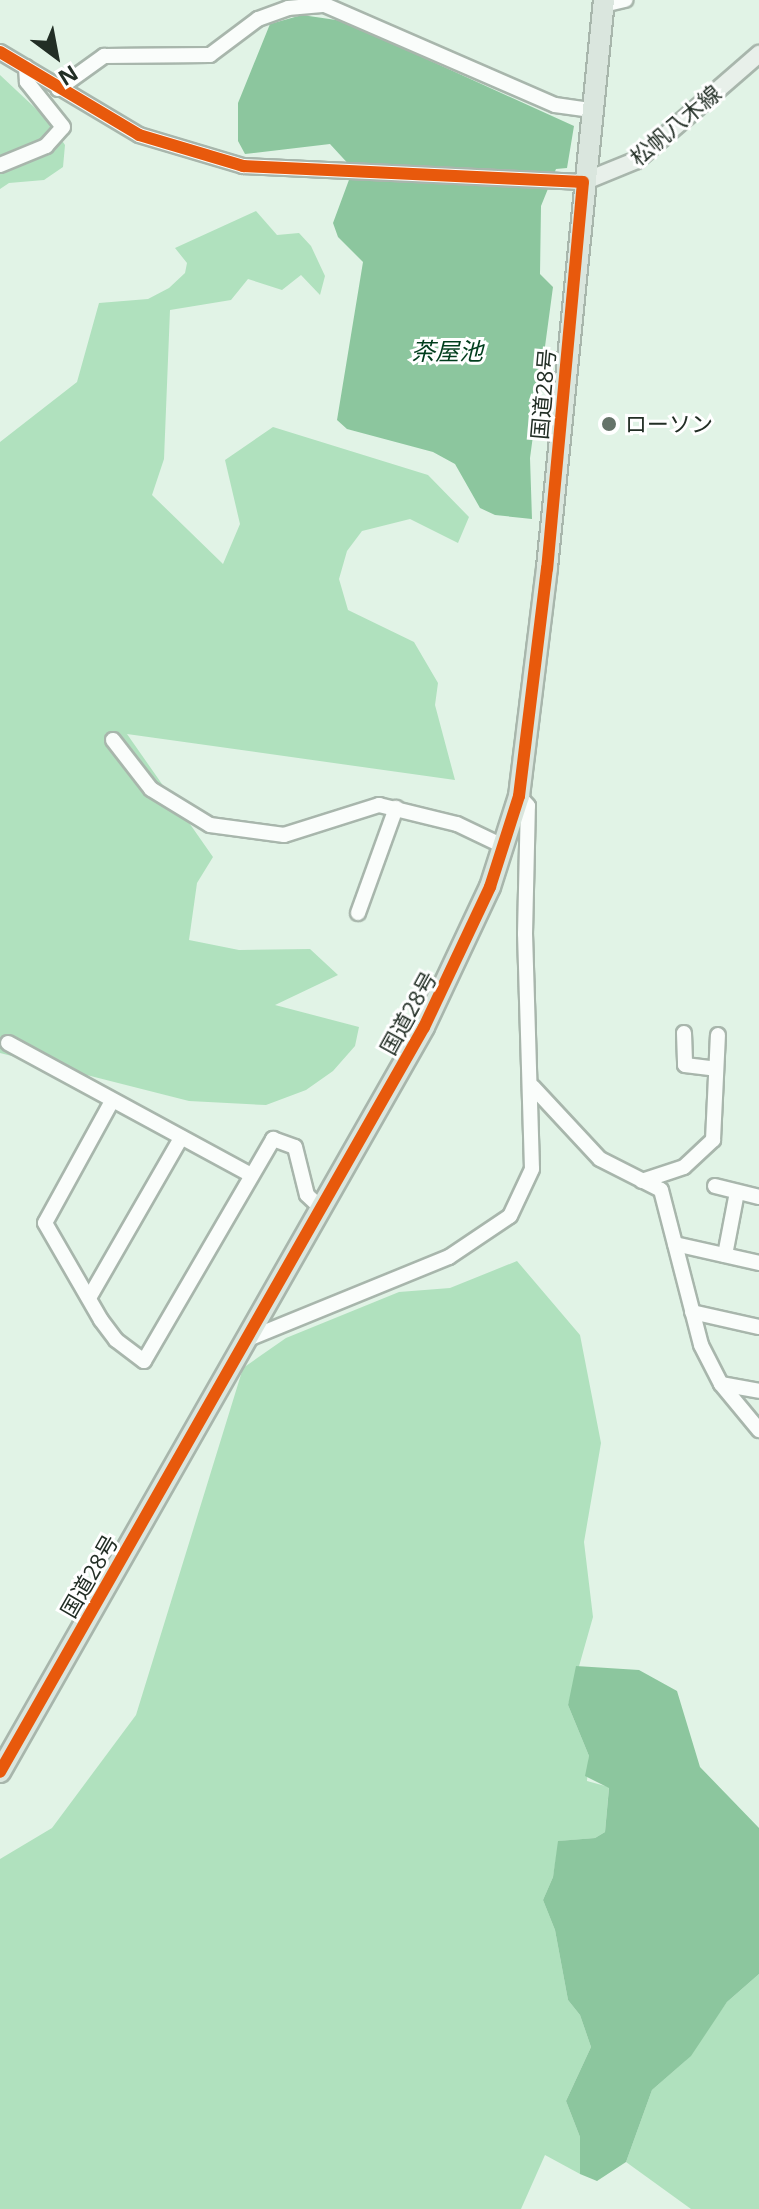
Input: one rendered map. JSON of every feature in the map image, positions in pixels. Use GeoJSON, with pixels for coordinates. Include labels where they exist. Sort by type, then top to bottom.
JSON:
{"type":"FeatureCollection","features":[{"type":"Feature","properties":{"kind":"highway","name":"国道28号"},"geometry":{"type":"LineString","coordinates":[[0,1772],[449,981],[503,846],[519,796],[547,568],[590,110],[604,2]]}},
{"type":"Feature","properties":{"kind":"main road","name":"松帆八木線"},"geometry":{"type":"LineString","coordinates":[[583,182],[614,174],[637,160],[759,54]]}},
{"type":"Feature","properties":{"kind":"street"},"geometry":{"type":"LineString","coordinates":[[604,2],[625,0]]}},
{"type":"Feature","properties":{"kind":"street"},"geometry":{"type":"LineString","coordinates":[[58,89],[104,56],[210,55],[258,19],[288,8],[325,5],[555,105],[590,110]]}},
{"type":"Feature","properties":{"kind":"street"},"geometry":{"type":"LineString","coordinates":[[0,52],[139,135],[191,154],[243,166],[583,182]]}},
{"type":"Feature","properties":{"kind":"street"},"geometry":{"type":"LineString","coordinates":[[0,165],[46,146],[63,127],[27,82],[26,67]]}},
{"type":"Feature","properties":{"kind":"street"},"geometry":{"type":"LineString","coordinates":[[113,740],[151,789],[210,825],[284,835],[379,805],[457,824],[503,846]]}},
{"type":"Feature","properties":{"kind":"street"},"geometry":{"type":"LineString","coordinates":[[248,1339],[449,1257],[510,1216],[532,1169],[533,1087],[525,934],[528,806],[519,796]]}},
{"type":"Feature","properties":{"kind":"street"},"geometry":{"type":"LineString","coordinates":[[358,913],[396,808]]}},
{"type":"Feature","properties":{"kind":"street"},"geometry":{"type":"LineString","coordinates":[[684,1033],[685,1065],[716,1069]]}},
{"type":"Feature","properties":{"kind":"street"},"geometry":{"type":"LineString","coordinates":[[642,1181],[684,1167],[713,1140],[718,1035]]}},
{"type":"Feature","properties":{"kind":"street"},"geometry":{"type":"LineString","coordinates":[[8,1043],[251,1175]]}},
{"type":"Feature","properties":{"kind":"street"},"geometry":{"type":"LineString","coordinates":[[533,1087],[600,1159],[661,1190],[692,1312],[721,1384],[759,1430]]}},
{"type":"Feature","properties":{"kind":"street"},"geometry":{"type":"LineString","coordinates":[[112,1101],[45,1223],[116,1340],[144,1361],[273,1139],[281,1138],[295,1147],[307,1195],[321,1208]]}},
{"type":"Feature","properties":{"kind":"street"},"geometry":{"type":"LineString","coordinates":[[89,1298],[181,1138]]}},
{"type":"Feature","properties":{"kind":"street"},"geometry":{"type":"LineString","coordinates":[[715,1186],[759,1197]]}},
{"type":"Feature","properties":{"kind":"street"},"geometry":{"type":"LineString","coordinates":[[725,1255],[737,1192]]}},
{"type":"Feature","properties":{"kind":"street"},"geometry":{"type":"LineString","coordinates":[[675,1244],[759,1263]]}},
{"type":"Feature","properties":{"kind":"street"},"geometry":{"type":"LineString","coordinates":[[692,1312],[759,1327]]}},
{"type":"Feature","properties":{"kind":"street"},"geometry":{"type":"LineString","coordinates":[[721,1384],[759,1391]]}},
{"type":"Feature","properties":{"kind":"shaded area"},"geometry":{"type":"Polygon","coordinates":[[[0,75],[48,120],[65,145],[63,167],[44,180],[9,183],[0,189],[0,75]]]}},
{"type":"Feature","properties":{"kind":"shaded area"},"geometry":{"type":"Polygon","coordinates":[[[256,211],[277,235],[299,233],[311,246],[325,276],[320,295],[301,275],[282,290],[248,279],[231,300],[170,310],[164,459],[152,495],[223,564],[240,524],[225,460],[273,427],[428,475],[469,517],[458,543],[410,519],[362,531],[347,551],[339,579],[348,610],[414,642],[438,683],[435,705],[455,780],[127,734],[213,857],[197,883],[189,940],[239,950],[310,949],[338,975],[275,1005],[359,1027],[355,1046],[333,1071],[306,1090],[266,1105],[189,1101],[0,1053],[0,442],[77,382],[99,303],[148,299],[169,288],[185,273],[187,263],[175,248],[256,211]]]}},
{"type":"Feature","properties":{"kind":"shaded area"},"geometry":{"type":"Polygon","coordinates":[[[517,1261],[580,1335],[601,1443],[584,1542],[593,1617],[568,1705],[589,1756],[587,1781],[609,1787],[605,1832],[595,1838],[559,1841],[553,1877],[543,1900],[555,1930],[568,2000],[580,2015],[591,2047],[566,2101],[580,2137],[580,2174],[545,2155],[521,2209],[0,2209],[0,1859],[52,1828],[136,1715],[243,1368],[286,1338],[399,1292],[450,1288],[517,1261]]]}},
{"type":"Feature","properties":{"kind":"shaded area"},"geometry":{"type":"Polygon","coordinates":[[[759,1974],[759,2209],[691,2209],[626,2162],[652,2090],[685,2061],[727,2002],[759,1974]]]}},
{"type":"Feature","properties":{"kind":"water","name":"茶屋池"},"geometry":{"type":"Polygon","coordinates":[[[302,15],[343,21],[574,126],[567,168],[556,169],[541,206],[540,274],[553,287],[530,458],[532,519],[495,515],[480,508],[455,464],[433,452],[347,429],[337,420],[363,262],[338,237],[333,223],[353,169],[330,144],[245,154],[238,141],[238,103],[270,24],[302,15]]]}},
{"type":"Feature","properties":{"kind":"water"},"geometry":{"type":"Polygon","coordinates":[[[576,1666],[639,1670],[677,1691],[700,1767],[759,1828],[759,1974],[727,2002],[691,2056],[652,2090],[626,2162],[597,2181],[580,2174],[580,2137],[566,2101],[591,2047],[580,2015],[568,2000],[555,1930],[543,1900],[553,1877],[558,1841],[595,1838],[605,1832],[609,1788],[585,1776],[589,1756],[568,1705],[576,1666]]]}},
{"type":"Feature","properties":{"kind":"cycle path"},"geometry":{"type":"LineString","coordinates":[[0,52],[139,135],[243,166],[583,182],[547,568],[519,796],[490,887],[424,1027],[0,1772]]}},
{"type":"Feature","properties":{"kind":"place","name":"ローソン"},"geometry":{"type":"Point","coordinates":[609,424]}}]}
